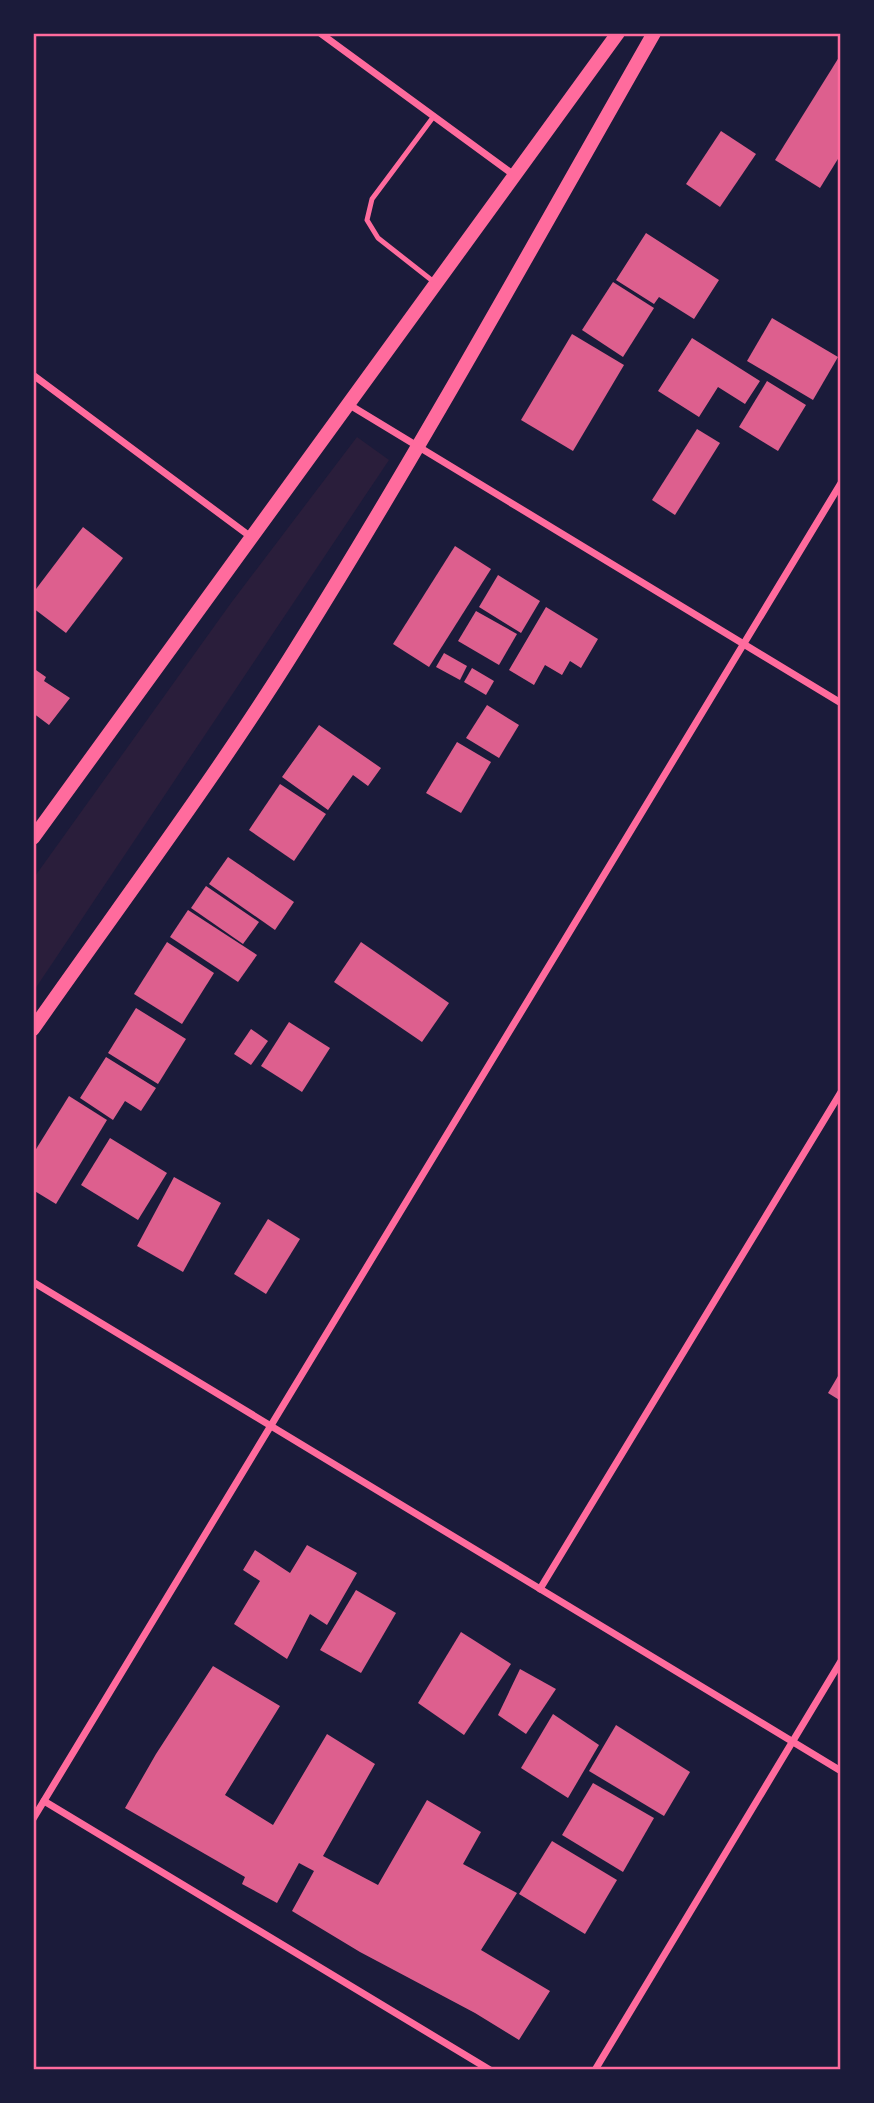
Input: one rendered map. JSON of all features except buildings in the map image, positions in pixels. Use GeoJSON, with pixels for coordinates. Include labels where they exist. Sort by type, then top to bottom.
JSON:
{"type":"FeatureCollection","features":[{"type":"Feature","properties":{"kind":"main road"},"geometry":{"type":"LineString","coordinates":[[33,838],[618,33]]}},
{"type":"Feature","properties":{"kind":"main road"},"geometry":{"type":"LineString","coordinates":[[33,1029],[254,713],[310,625],[417,446],[654,33]]}},
{"type":"Feature","properties":{"kind":"street"},"geometry":{"type":"LineString","coordinates":[[320,33],[515,175]]}},
{"type":"Feature","properties":{"kind":"street"},"geometry":{"type":"LineString","coordinates":[[33,375],[251,537]]}},
{"type":"Feature","properties":{"kind":"street"},"geometry":{"type":"LineString","coordinates":[[348,404],[841,703]]}},
{"type":"Feature","properties":{"kind":"street"},"geometry":{"type":"LineString","coordinates":[[33,1819],[841,483]]}},
{"type":"Feature","properties":{"kind":"street"},"geometry":{"type":"LineString","coordinates":[[540,1589],[841,1091]]}},
{"type":"Feature","properties":{"kind":"street"},"geometry":{"type":"LineString","coordinates":[[33,1282],[841,1771]]}},
{"type":"Feature","properties":{"kind":"street"},"geometry":{"type":"LineString","coordinates":[[595,2070],[841,1661]]}},
{"type":"Feature","properties":{"kind":"street"},"geometry":{"type":"LineString","coordinates":[[44,1801],[490,2070]]}},
{"type":"Feature","properties":{"kind":"lane"},"geometry":{"type":"LineString","coordinates":[[434,116],[372,199],[367,220],[379,238],[436,284]]}},
{"type":"Feature","properties":{"kind":"shaded area"},"geometry":{"type":"Polygon","coordinates":[[[357,437],[389,460],[33,992],[33,879],[231,603],[357,437]]]}}]}
